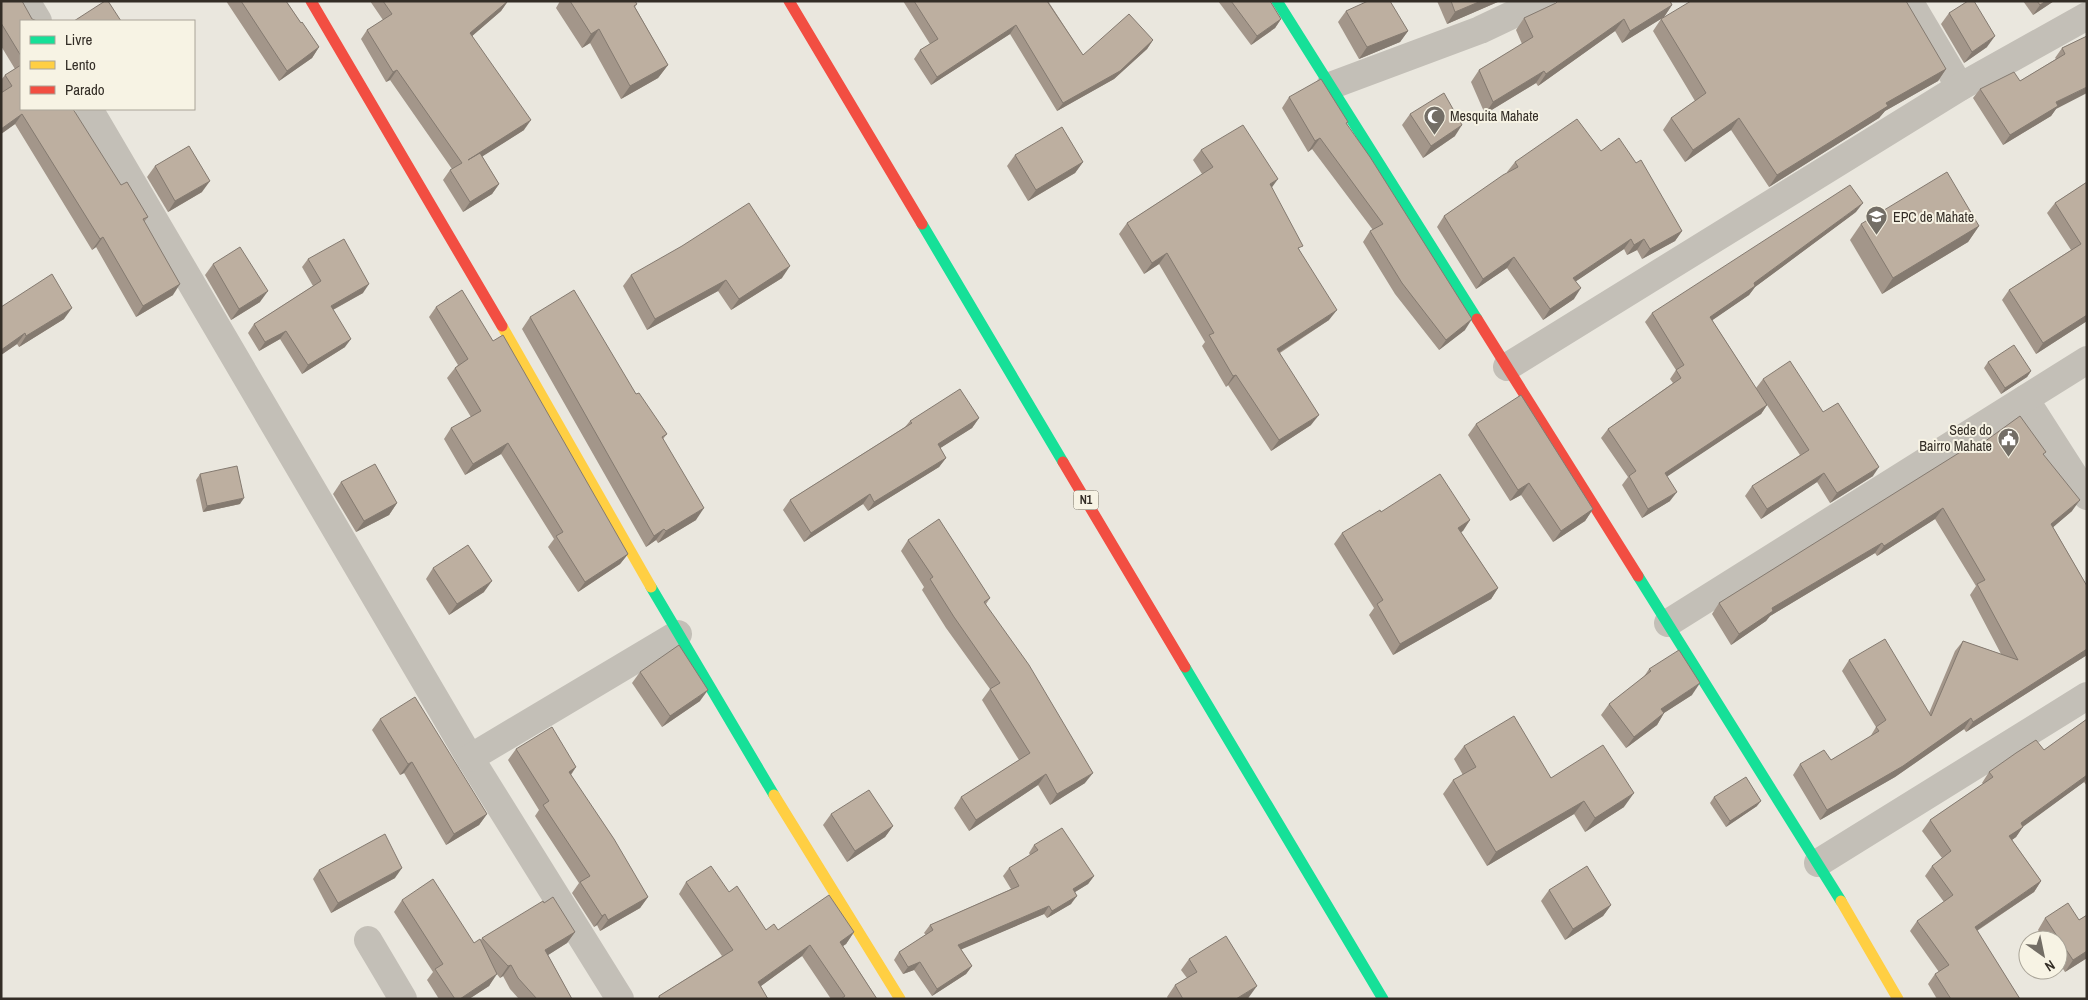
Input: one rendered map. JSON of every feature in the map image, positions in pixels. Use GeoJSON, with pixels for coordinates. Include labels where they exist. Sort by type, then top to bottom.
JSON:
{"type":"FeatureCollection","features":[{"type":"Feature","properties":{"kind":"main road"},"geometry":{"type":"LineString","coordinates":[[311,1],[398,142],[678,634],[820,872],[900,999]]}},
{"type":"Feature","properties":{"kind":"main road","name":"N1"},"geometry":{"type":"LineString","coordinates":[[789,1],[1383,999]]}},
{"type":"Feature","properties":{"kind":"main road"},"geometry":{"type":"LineString","coordinates":[[1277,1],[1818,864],[1898,999]]}},
{"type":"Feature","properties":{"kind":"street"},"geometry":{"type":"LineString","coordinates":[[26,1],[37,20]]}},
{"type":"Feature","properties":{"kind":"street"},"geometry":{"type":"LineString","coordinates":[[1330,86],[1480,30],[1541,1]]}},
{"type":"Feature","properties":{"kind":"street"},"geometry":{"type":"LineString","coordinates":[[1909,1],[1960,87]]}},
{"type":"Feature","properties":{"kind":"street"},"geometry":{"type":"LineString","coordinates":[[1507,367],[1960,87],[2087,16]]}},
{"type":"Feature","properties":{"kind":"street"},"geometry":{"type":"LineString","coordinates":[[90,110],[470,758],[620,999]]}},
{"type":"Feature","properties":{"kind":"street"},"geometry":{"type":"LineString","coordinates":[[1668,623],[2087,360]]}},
{"type":"Feature","properties":{"kind":"street"},"geometry":{"type":"LineString","coordinates":[[2025,398],[2087,496]]}},
{"type":"Feature","properties":{"kind":"street"},"geometry":{"type":"LineString","coordinates":[[470,758],[678,634]]}},
{"type":"Feature","properties":{"kind":"street"},"geometry":{"type":"LineString","coordinates":[[1818,864],[2087,696]]}},
{"type":"Feature","properties":{"kind":"street"},"geometry":{"type":"LineString","coordinates":[[368,940],[403,999]]}},
{"type":"Feature","properties":{"kind":"building"},"geometry":{"type":"Polygon","coordinates":[[[1,1],[22,1],[32,19],[34,20],[20,20],[20,54],[1,23],[1,1]]]}},
{"type":"Feature","properties":{"kind":"building"},"geometry":{"type":"Polygon","coordinates":[[[105,1],[108,1],[120,20],[76,20],[105,1]]]}},
{"type":"Feature","properties":{"kind":"building"},"geometry":{"type":"Polygon","coordinates":[[[241,1],[286,1],[319,47],[287,71],[241,1]]]}},
{"type":"Feature","properties":{"kind":"building"},"geometry":{"type":"Polygon","coordinates":[[[383,1],[508,1],[470,33],[531,120],[468,160],[480,153],[499,184],[470,202],[450,170],[462,163],[397,70],[393,72],[367,30],[392,14],[383,1]]]}},
{"type":"Feature","properties":{"kind":"building"},"geometry":{"type":"Polygon","coordinates":[[[570,1],[635,1],[637,4],[634,6],[668,65],[630,86],[599,29],[591,34],[570,1]]]}},
{"type":"Feature","properties":{"kind":"building"},"geometry":{"type":"Polygon","coordinates":[[[914,1],[1047,1],[1083,55],[1129,14],[1153,40],[1120,71],[1063,103],[1016,25],[937,77],[920,50],[938,39],[914,1]]]}},
{"type":"Feature","properties":{"kind":"building"},"geometry":{"type":"Polygon","coordinates":[[[1231,1],[1270,1],[1281,19],[1257,36],[1231,1]]]}},
{"type":"Feature","properties":{"kind":"building"},"geometry":{"type":"Polygon","coordinates":[[[1368,1],[1390,1],[1408,31],[1367,47],[1346,11],[1368,1]]]}},
{"type":"Feature","properties":{"kind":"building"},"geometry":{"type":"Polygon","coordinates":[[[1451,1],[1481,1],[1455,12],[1451,1]]]}},
{"type":"Feature","properties":{"kind":"building"},"geometry":{"type":"Polygon","coordinates":[[[1558,1],[1670,1],[1672,5],[1630,31],[1624,19],[1546,74],[1544,71],[1493,102],[1479,70],[1533,37],[1524,18],[1558,1]]]}},
{"type":"Feature","properties":{"kind":"building"},"geometry":{"type":"Polygon","coordinates":[[[1691,1],[1906,1],[1946,69],[1886,103],[1888,106],[1777,175],[1739,118],[1693,150],[1671,118],[1706,93],[1661,19],[1691,1]]]}},
{"type":"Feature","properties":{"kind":"building"},"geometry":{"type":"Polygon","coordinates":[[[1968,1],[1974,1],[1995,36],[1972,52],[1949,13],[1968,1]]]}},
{"type":"Feature","properties":{"kind":"building"},"geometry":{"type":"Polygon","coordinates":[[[2037,1],[2046,1],[2040,5],[2037,1]]]}},
{"type":"Feature","properties":{"kind":"building"},"geometry":{"type":"Polygon","coordinates":[[[2087,36],[2087,87],[2056,102],[2058,106],[2010,135],[1980,89],[2014,72],[2020,81],[2065,54],[2062,48],[2087,36]]]}},
{"type":"Feature","properties":{"kind":"building"},"geometry":{"type":"Polygon","coordinates":[[[20,66],[20,110],[74,110],[121,185],[127,182],[148,217],[143,219],[180,284],[143,306],[103,237],[100,239],[22,114],[1,129],[1,93],[12,86],[5,75],[20,66]]]}},
{"type":"Feature","properties":{"kind":"building"},"geometry":{"type":"Polygon","coordinates":[[[1321,79],[1348,122],[1346,123],[1370,157],[1472,319],[1446,340],[1402,283],[1370,231],[1383,224],[1320,138],[1315,141],[1289,97],[1321,79]]]}},
{"type":"Feature","properties":{"kind":"building"},"geometry":{"type":"Polygon","coordinates":[[[1444,93],[1462,125],[1431,146],[1410,114],[1444,93]]]}},
{"type":"Feature","properties":{"kind":"building"},"geometry":{"type":"Polygon","coordinates":[[[1577,119],[1601,151],[1619,138],[1636,163],[1641,160],[1682,231],[1650,249],[1644,239],[1634,245],[1631,239],[1573,278],[1581,288],[1550,309],[1514,257],[1483,279],[1444,216],[1503,175],[1518,167],[1515,162],[1577,119]]]}},
{"type":"Feature","properties":{"kind":"building"},"geometry":{"type":"Polygon","coordinates":[[[1243,125],[1278,179],[1270,184],[1303,246],[1298,248],[1337,310],[1277,349],[1319,415],[1279,440],[1236,375],[1233,376],[1209,335],[1214,333],[1167,253],[1152,263],[1127,223],[1213,167],[1201,150],[1243,125]]]}},
{"type":"Feature","properties":{"kind":"building"},"geometry":{"type":"Polygon","coordinates":[[[1062,127],[1083,162],[1036,190],[1015,155],[1062,127]]]}},
{"type":"Feature","properties":{"kind":"building"},"geometry":{"type":"Polygon","coordinates":[[[189,146],[210,181],[175,201],[155,166],[189,146]]]}},
{"type":"Feature","properties":{"kind":"building"},"geometry":{"type":"Polygon","coordinates":[[[1947,172],[1979,226],[1893,278],[1861,224],[1947,172]]]}},
{"type":"Feature","properties":{"kind":"building"},"geometry":{"type":"Polygon","coordinates":[[[2087,182],[2087,315],[2043,343],[2009,290],[2081,244],[2055,203],[2087,182]]]}},
{"type":"Feature","properties":{"kind":"building"},"geometry":{"type":"Polygon","coordinates":[[[1850,185],[1863,203],[1754,283],[1755,286],[1710,317],[1767,405],[1665,473],[1677,492],[1648,509],[1629,476],[1636,471],[1608,429],[1681,378],[1676,370],[1684,365],[1652,313],[1850,185]]]}},
{"type":"Feature","properties":{"kind":"building"},"geometry":{"type":"Polygon","coordinates":[[[749,203],[790,266],[739,299],[726,280],[655,319],[631,275],[682,246],[749,203]]]}},
{"type":"Feature","properties":{"kind":"building"},"geometry":{"type":"Polygon","coordinates":[[[344,239],[369,284],[331,306],[351,339],[308,365],[286,331],[265,342],[254,324],[321,281],[308,259],[344,239]]]}},
{"type":"Feature","properties":{"kind":"building"},"geometry":{"type":"Polygon","coordinates":[[[240,247],[268,291],[239,309],[213,264],[240,247]]]}},
{"type":"Feature","properties":{"kind":"building"},"geometry":{"type":"Polygon","coordinates":[[[52,274],[72,308],[26,336],[25,333],[1,350],[1,307],[52,274]]]}},
{"type":"Feature","properties":{"kind":"building"},"geometry":{"type":"Polygon","coordinates":[[[462,290],[493,341],[503,335],[628,554],[585,582],[556,536],[563,532],[508,443],[473,464],[451,428],[481,411],[455,368],[468,359],[436,307],[462,290]]]}},
{"type":"Feature","properties":{"kind":"building"},"geometry":{"type":"Polygon","coordinates":[[[574,290],[636,394],[639,393],[667,434],[662,437],[704,508],[666,531],[664,529],[654,536],[530,317],[574,290]]]}},
{"type":"Feature","properties":{"kind":"building"},"geometry":{"type":"Polygon","coordinates":[[[2014,345],[2031,371],[2005,388],[1988,362],[2014,345]]]}},
{"type":"Feature","properties":{"kind":"building"},"geometry":{"type":"Polygon","coordinates":[[[1790,361],[1823,412],[1838,403],[1879,467],[1837,493],[1824,473],[1767,509],[1752,486],[1809,450],[1763,379],[1790,361]]]}},
{"type":"Feature","properties":{"kind":"building"},"geometry":{"type":"Polygon","coordinates":[[[960,389],[979,418],[938,444],[946,458],[874,502],[870,494],[811,533],[790,500],[912,423],[910,421],[960,389]]]}},
{"type":"Feature","properties":{"kind":"building"},"geometry":{"type":"Polygon","coordinates":[[[1521,395],[1593,509],[1561,531],[1529,483],[1518,490],[1476,424],[1521,395]]]}},
{"type":"Feature","properties":{"kind":"building"},"geometry":{"type":"Polygon","coordinates":[[[2020,416],[2046,452],[2043,454],[2080,500],[2051,524],[2087,586],[2087,649],[1973,722],[1971,718],[1903,766],[1827,810],[1800,764],[1824,750],[1831,760],[1879,731],[1876,727],[1886,720],[1849,660],[1885,639],[1931,716],[1963,641],[2018,660],[1977,584],[1985,580],[1943,508],[1884,546],[1882,543],[1772,608],[1773,611],[1739,634],[1719,603],[1970,446],[1973,450],[2020,416]]]}},
{"type":"Feature","properties":{"kind":"building"},"geometry":{"type":"Polygon","coordinates":[[[375,464],[397,503],[364,521],[341,482],[375,464]]]}},
{"type":"Feature","properties":{"kind":"building"},"geometry":{"type":"Polygon","coordinates":[[[237,466],[244,498],[207,506],[200,474],[237,466]]]}},
{"type":"Feature","properties":{"kind":"building"},"geometry":{"type":"Polygon","coordinates":[[[1440,474],[1470,520],[1458,528],[1498,588],[1400,644],[1377,604],[1383,600],[1342,533],[1380,510],[1381,512],[1440,474]]]}},
{"type":"Feature","properties":{"kind":"building"},"geometry":{"type":"Polygon","coordinates":[[[939,519],[990,598],[984,602],[1029,665],[1093,773],[1057,794],[1046,774],[976,820],[961,797],[1030,753],[990,689],[1000,683],[954,617],[930,579],[933,577],[908,540],[939,519]]]}},
{"type":"Feature","properties":{"kind":"building"},"geometry":{"type":"Polygon","coordinates":[[[468,545],[492,581],[457,604],[433,568],[468,545]]]}},
{"type":"Feature","properties":{"kind":"building"},"geometry":{"type":"Polygon","coordinates":[[[679,645],[708,690],[670,716],[640,672],[679,645]]]}},
{"type":"Feature","properties":{"kind":"building"},"geometry":{"type":"Polygon","coordinates":[[[1679,650],[1700,683],[1661,709],[1664,713],[1634,737],[1609,704],[1651,671],[1649,669],[1679,650]]]}},
{"type":"Feature","properties":{"kind":"building"},"geometry":{"type":"Polygon","coordinates":[[[415,697],[487,814],[454,834],[412,762],[408,764],[380,719],[415,697]]]}},
{"type":"Feature","properties":{"kind":"building"},"geometry":{"type":"Polygon","coordinates":[[[1514,716],[1551,778],[1603,745],[1634,793],[1595,818],[1584,801],[1496,852],[1453,780],[1476,767],[1464,746],[1514,716]]]}},
{"type":"Feature","properties":{"kind":"building"},"geometry":{"type":"Polygon","coordinates":[[[2087,719],[2087,775],[2021,823],[2023,827],[2009,836],[2041,881],[1975,927],[2020,999],[1951,999],[1935,974],[1949,965],[1917,921],[1953,895],[1932,866],[1951,851],[1930,820],[1993,777],[1989,772],[2036,740],[2044,750],[2087,719]]]}},
{"type":"Feature","properties":{"kind":"building"},"geometry":{"type":"Polygon","coordinates":[[[552,727],[576,767],[569,772],[614,839],[648,897],[608,920],[605,914],[602,916],[580,882],[590,876],[543,805],[549,801],[516,749],[552,727]]]}},
{"type":"Feature","properties":{"kind":"building"},"geometry":{"type":"Polygon","coordinates":[[[1746,777],[1761,801],[1730,821],[1714,797],[1746,777]]]}},
{"type":"Feature","properties":{"kind":"building"},"geometry":{"type":"Polygon","coordinates":[[[869,790],[893,826],[855,851],[831,814],[869,790]]]}},
{"type":"Feature","properties":{"kind":"building"},"geometry":{"type":"Polygon","coordinates":[[[1062,828],[1094,876],[1073,889],[1077,896],[1052,911],[1049,906],[958,945],[972,966],[937,989],[920,962],[908,967],[899,952],[933,930],[930,925],[1019,886],[1009,868],[1038,850],[1034,845],[1062,828]]]}},
{"type":"Feature","properties":{"kind":"building"},"geometry":{"type":"Polygon","coordinates":[[[385,834],[402,868],[338,903],[319,870],[385,834]]]}},
{"type":"Feature","properties":{"kind":"building"},"geometry":{"type":"Polygon","coordinates":[[[711,866],[729,892],[737,886],[766,930],[774,924],[778,930],[829,895],[854,932],[840,942],[877,999],[841,999],[845,996],[810,945],[758,982],[768,999],[660,999],[659,996],[733,950],[686,882],[711,866]]]}},
{"type":"Feature","properties":{"kind":"building"},"geometry":{"type":"Polygon","coordinates":[[[1587,866],[1611,905],[1573,929],[1549,890],[1587,866]]]}},
{"type":"Feature","properties":{"kind":"building"},"geometry":{"type":"Polygon","coordinates":[[[433,879],[474,943],[480,939],[497,974],[460,999],[455,999],[435,969],[443,964],[402,900],[433,879]]]}},
{"type":"Feature","properties":{"kind":"building"},"geometry":{"type":"Polygon","coordinates":[[[553,897],[575,932],[545,950],[572,999],[537,999],[518,978],[511,965],[508,966],[482,938],[543,901],[544,903],[553,897]]]}},
{"type":"Feature","properties":{"kind":"building"},"geometry":{"type":"Polygon","coordinates":[[[2068,903],[2079,920],[2087,915],[2087,951],[2073,960],[2068,952],[2068,930],[2053,930],[2045,918],[2068,903]]]}},
{"type":"Feature","properties":{"kind":"building"},"geometry":{"type":"Polygon","coordinates":[[[1226,936],[1257,986],[1236,999],[1183,999],[1175,985],[1197,972],[1189,959],[1226,936]]]}},
{"type":"Feature","properties":{"kind":"traffic: fast"},"geometry":{"type":"LineString","coordinates":[[1277,1],[1477,319]]}},
{"type":"Feature","properties":{"kind":"traffic: fast"},"geometry":{"type":"LineString","coordinates":[[922,224],[1063,462]]}},
{"type":"Feature","properties":{"kind":"traffic: fast"},"geometry":{"type":"LineString","coordinates":[[1638,576],[1841,901]]}},
{"type":"Feature","properties":{"kind":"traffic: fast"},"geometry":{"type":"LineString","coordinates":[[651,587],[774,795]]}},
{"type":"Feature","properties":{"kind":"traffic: fast"},"geometry":{"type":"LineString","coordinates":[[1185,667],[1383,999]]}},
{"type":"Feature","properties":{"kind":"traffic: slow"},"geometry":{"type":"LineString","coordinates":[[502,326],[651,587]]}},
{"type":"Feature","properties":{"kind":"traffic: slow"},"geometry":{"type":"LineString","coordinates":[[774,795],[900,999]]}},
{"type":"Feature","properties":{"kind":"traffic: slow"},"geometry":{"type":"LineString","coordinates":[[1841,901],[1898,999]]}},
{"type":"Feature","properties":{"kind":"traffic: jam"},"geometry":{"type":"LineString","coordinates":[[311,1],[502,326]]}},
{"type":"Feature","properties":{"kind":"traffic: jam"},"geometry":{"type":"LineString","coordinates":[[789,1],[922,224]]}},
{"type":"Feature","properties":{"kind":"traffic: jam"},"geometry":{"type":"LineString","coordinates":[[1477,319],[1638,576]]}},
{"type":"Feature","properties":{"kind":"traffic: jam"},"geometry":{"type":"LineString","coordinates":[[1063,462],[1185,667]]}},
{"type":"Feature","properties":{"kind":"place","name":"Mesquita Mahate"},"geometry":{"type":"Point","coordinates":[1434,135]}},
{"type":"Feature","properties":{"kind":"place","name":"EPC de Mahate"},"geometry":{"type":"Point","coordinates":[1877,236]}},
{"type":"Feature","properties":{"kind":"place","name":"Sede do Bairro Mahate"},"geometry":{"type":"Point","coordinates":[2008,457]}}]}
